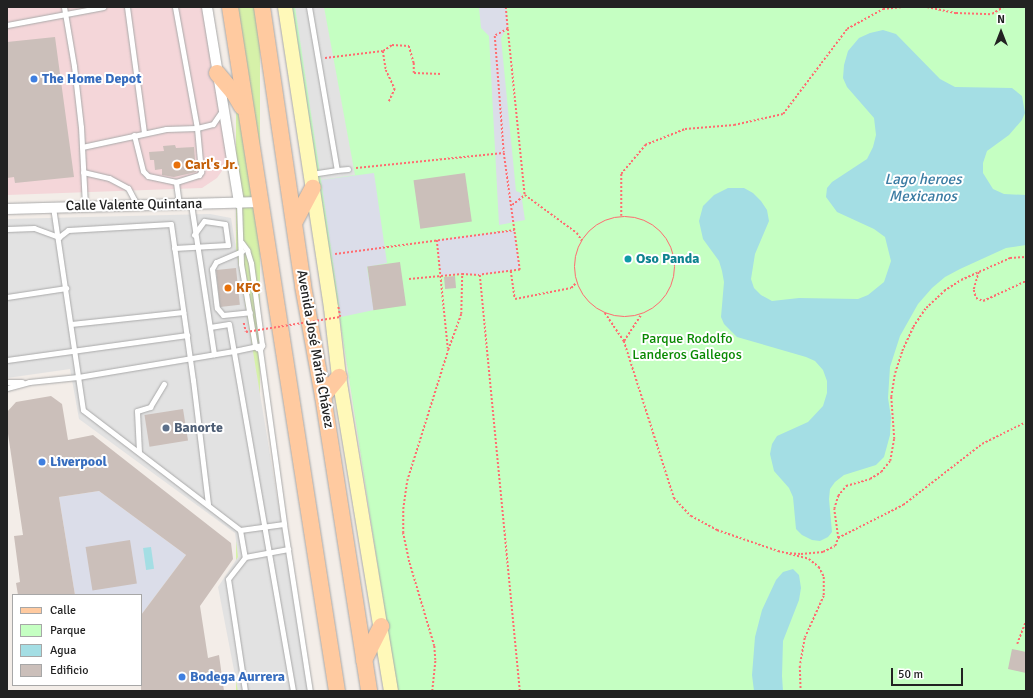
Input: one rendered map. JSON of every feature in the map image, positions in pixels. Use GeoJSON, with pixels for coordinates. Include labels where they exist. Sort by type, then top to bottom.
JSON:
{"type":"FeatureCollection","features":[{"type":"Feature","properties":{"kind":"main road"},"geometry":{"type":"LineString","coordinates":[[230,7],[337,691]]}},
{"type":"Feature","properties":{"kind":"main road","name":"Avenida José María Chávez"},"geometry":{"type":"LineString","coordinates":[[262,7],[303,286],[323,396],[369,691]]}},
{"type":"Feature","properties":{"kind":"main road"},"geometry":{"type":"LineString","coordinates":[[217,73],[234,93],[247,120]]}},
{"type":"Feature","properties":{"kind":"main road"},"geometry":{"type":"LineString","coordinates":[[294,223],[311,181]]}},
{"type":"Feature","properties":{"kind":"main road"},"geometry":{"type":"LineString","coordinates":[[323,396],[339,377]]}},
{"type":"Feature","properties":{"kind":"main road"},"geometry":{"type":"LineString","coordinates":[[364,660],[381,626]]}},
{"type":"Feature","properties":{"kind":"street"},"geometry":{"type":"LineString","coordinates":[[207,7],[239,203]]}},
{"type":"Feature","properties":{"kind":"street","name":"Avenida José María Chávez"},"geometry":{"type":"LineString","coordinates":[[285,7],[323,255],[339,377],[391,691]]}},
{"type":"Feature","properties":{"kind":"street","name":"Calle Valente Quintana"},"geometry":{"type":"LineString","coordinates":[[7,208],[260,202]]}},
{"type":"Feature","properties":{"kind":"lane"},"geometry":{"type":"LineString","coordinates":[[64,7],[74,66],[82,147],[85,207]]}},
{"type":"Feature","properties":{"kind":"lane"},"geometry":{"type":"LineString","coordinates":[[7,25],[103,7]]}},
{"type":"Feature","properties":{"kind":"lane"},"geometry":{"type":"LineString","coordinates":[[127,7],[144,133]]}},
{"type":"Feature","properties":{"kind":"lane"},"geometry":{"type":"LineString","coordinates":[[134,135],[143,171],[148,176],[176,182],[199,175],[201,172],[198,128],[175,7]]}},
{"type":"Feature","properties":{"kind":"lane"},"geometry":{"type":"LineString","coordinates":[[309,7],[337,170]]}},
{"type":"Feature","properties":{"kind":"lane"},"geometry":{"type":"LineString","coordinates":[[82,147],[166,129],[198,128],[213,124],[223,108]]}},
{"type":"Feature","properties":{"kind":"lane"},"geometry":{"type":"LineString","coordinates":[[311,181],[337,170],[348,169]]}},
{"type":"Feature","properties":{"kind":"lane"},"geometry":{"type":"LineString","coordinates":[[83,172],[109,178],[128,188],[137,205]]}},
{"type":"Feature","properties":{"kind":"lane"},"geometry":{"type":"LineString","coordinates":[[176,182],[179,204]]}},
{"type":"Feature","properties":{"kind":"lane"},"geometry":{"type":"LineString","coordinates":[[239,203],[242,243],[240,252],[255,346]]}},
{"type":"Feature","properties":{"kind":"lane"},"geometry":{"type":"LineString","coordinates":[[191,204],[194,235],[214,354]]}},
{"type":"Feature","properties":{"kind":"lane"},"geometry":{"type":"LineString","coordinates":[[53,207],[59,237],[83,410],[208,504],[240,530],[245,557]]}},
{"type":"Feature","properties":{"kind":"lane"},"geometry":{"type":"LineString","coordinates":[[174,248],[228,246],[225,224],[204,221],[194,235]]}},
{"type":"Feature","properties":{"kind":"lane"},"geometry":{"type":"LineString","coordinates":[[59,237],[68,230],[171,224],[190,357],[208,504]]}},
{"type":"Feature","properties":{"kind":"lane"},"geometry":{"type":"LineString","coordinates":[[7,229],[34,228],[59,237]]}},
{"type":"Feature","properties":{"kind":"lane"},"geometry":{"type":"LineString","coordinates":[[242,243],[247,250],[251,263],[284,524],[310,691]]}},
{"type":"Feature","properties":{"kind":"lane"},"geometry":{"type":"LineString","coordinates":[[247,250],[216,262],[212,269],[217,308],[223,315],[250,312]]}},
{"type":"Feature","properties":{"kind":"lane"},"geometry":{"type":"LineString","coordinates":[[7,297],[66,288]]}},
{"type":"Feature","properties":{"kind":"lane"},"geometry":{"type":"LineString","coordinates":[[71,324],[183,312]]}},
{"type":"Feature","properties":{"kind":"lane"},"geometry":{"type":"LineString","coordinates":[[210,326],[229,324],[293,691]]}},
{"type":"Feature","properties":{"kind":"lane"},"geometry":{"type":"LineString","coordinates":[[7,360],[187,335]]}},
{"type":"Feature","properties":{"kind":"lane"},"geometry":{"type":"LineString","coordinates":[[7,382],[29,382],[78,377],[190,357],[234,351],[255,346],[261,347]]}},
{"type":"Feature","properties":{"kind":"lane"},"geometry":{"type":"LineString","coordinates":[[7,388],[29,382]]}},
{"type":"Feature","properties":{"kind":"lane"},"geometry":{"type":"LineString","coordinates":[[139,452],[137,411],[150,407],[164,384]]}},
{"type":"Feature","properties":{"kind":"lane"},"geometry":{"type":"LineString","coordinates":[[240,530],[284,524]]}},
{"type":"Feature","properties":{"kind":"lane"},"geometry":{"type":"LineString","coordinates":[[245,691],[228,578],[245,557],[288,549]]}},
{"type":"Feature","properties":{"kind":"path"},"geometry":{"type":"LineString","coordinates":[[506,7],[525,195],[577,233],[582,241]]}},
{"type":"Feature","properties":{"kind":"path"},"geometry":{"type":"LineString","coordinates":[[621,216],[621,174],[645,145],[685,129],[734,125],[783,114],[847,29],[883,9],[903,7]]}},
{"type":"Feature","properties":{"kind":"path"},"geometry":{"type":"LineString","coordinates":[[927,7],[956,13],[992,14],[1003,7]]}},
{"type":"Feature","properties":{"kind":"path"},"geometry":{"type":"LineString","coordinates":[[409,279],[462,274],[480,275],[520,270],[504,153],[495,36],[508,29]]}},
{"type":"Feature","properties":{"kind":"path"},"geometry":{"type":"LineString","coordinates":[[317,60],[383,51],[392,45],[409,46],[414,63],[414,73],[442,74]]}},
{"type":"Feature","properties":{"kind":"path"},"geometry":{"type":"LineString","coordinates":[[383,51],[386,70],[395,89],[389,102]]}},
{"type":"Feature","properties":{"kind":"path"},"geometry":{"type":"LineString","coordinates":[[348,169],[504,153]]}},
{"type":"Feature","properties":{"kind":"path"},"geometry":{"type":"LineString","coordinates":[[512,205],[520,197],[525,195]]}},
{"type":"Feature","properties":{"kind":"path"},"geometry":{"type":"LineString","coordinates":[[605,313],[623,317],[642,315],[656,307],[667,295],[674,281],[675,259],[673,248],[664,234],[652,224],[637,218],[621,216],[605,220],[592,229],[582,241],[576,254],[574,268],[577,282],[588,300],[605,313],[624,341],[674,498],[691,516],[717,530],[778,552],[808,560],[819,567],[824,577],[824,596],[805,638],[800,666],[801,691]]}},
{"type":"Feature","properties":{"kind":"path"},"geometry":{"type":"LineString","coordinates":[[323,255],[514,230]]}},
{"type":"Feature","properties":{"kind":"path"},"geometry":{"type":"LineString","coordinates":[[437,240],[448,350]]}},
{"type":"Feature","properties":{"kind":"path"},"geometry":{"type":"LineString","coordinates":[[778,552],[801,554],[823,552],[835,546],[838,538],[834,509],[838,496],[846,486],[870,479],[881,472],[890,461],[894,439],[891,397],[895,373],[902,351],[913,327],[926,308],[944,291],[961,280],[1010,258],[1026,257]]}},
{"type":"Feature","properties":{"kind":"path"},"geometry":{"type":"LineString","coordinates":[[511,271],[515,299],[571,288],[577,282]]}},
{"type":"Feature","properties":{"kind":"path"},"geometry":{"type":"LineString","coordinates":[[979,272],[974,290],[976,298],[983,301],[1026,281]]}},
{"type":"Feature","properties":{"kind":"path"},"geometry":{"type":"LineString","coordinates":[[432,691],[435,660],[434,646],[409,562],[403,533],[402,509],[407,481],[448,350],[461,314],[462,274]]}},
{"type":"Feature","properties":{"kind":"path"},"geometry":{"type":"LineString","coordinates":[[480,275],[520,691]]}},
{"type":"Feature","properties":{"kind":"path"},"geometry":{"type":"LineString","coordinates":[[244,323],[246,332],[340,317],[338,307]]}},
{"type":"Feature","properties":{"kind":"path"},"geometry":{"type":"LineString","coordinates":[[624,341],[642,315]]}},
{"type":"Feature","properties":{"kind":"path"},"geometry":{"type":"LineString","coordinates":[[838,538],[903,505],[982,444],[1026,422]]}},
{"type":"Feature","properties":{"kind":"path"},"geometry":{"type":"LineString","coordinates":[[1017,644],[1026,621]]}},
{"type":"Feature","properties":{"kind":"shaded area"},"geometry":{"type":"Polygon","coordinates":[[[7,7],[203,7],[227,154],[224,168],[217,178],[202,188],[7,195],[7,7]]]}},
{"type":"Feature","properties":{"kind":"shaded area"},"geometry":{"type":"Polygon","coordinates":[[[295,7],[324,7],[355,175],[321,180],[295,7]]]}},
{"type":"Feature","properties":{"kind":"shaded area"},"geometry":{"type":"Polygon","coordinates":[[[479,7],[506,7],[508,26],[501,38],[516,191],[521,193],[525,220],[499,225],[489,36],[481,28],[479,7]]]}},
{"type":"Feature","properties":{"kind":"shaded area"},"geometry":{"type":"Polygon","coordinates":[[[374,173],[387,263],[367,267],[374,310],[341,317],[321,180],[374,173]]]}},
{"type":"Feature","properties":{"kind":"shaded area"},"geometry":{"type":"Polygon","coordinates":[[[210,214],[231,218],[309,691],[238,691],[218,587],[238,557],[235,533],[79,419],[70,369],[7,378],[7,219],[210,214]]]}},
{"type":"Feature","properties":{"kind":"shaded area"},"geometry":{"type":"Polygon","coordinates":[[[514,230],[520,269],[480,275],[462,274],[441,276],[437,240],[514,230]]]}},
{"type":"Feature","properties":{"kind":"shaded area"},"geometry":{"type":"Polygon","coordinates":[[[99,491],[186,555],[142,614],[142,594],[75,594],[59,497],[99,491]]]}},
{"type":"Feature","properties":{"kind":"green space"},"geometry":{"type":"Polygon","coordinates":[[[236,7],[260,7],[260,691],[236,691],[236,7]]]}},
{"type":"Feature","properties":{"kind":"green space","name":"Parque Rodolfo Landeros Gallegos"},"geometry":{"type":"Polygon","coordinates":[[[292,7],[1026,7],[1026,691],[397,691],[292,7]]]}},
{"type":"Feature","properties":{"kind":"water","name":"Lago heroes Mexicanos"},"geometry":{"type":"Polygon","coordinates":[[[883,30],[896,34],[940,79],[955,87],[1012,88],[1022,96],[1025,113],[1022,120],[1009,135],[987,151],[983,163],[983,173],[993,189],[1004,194],[1026,195],[1026,245],[1006,248],[945,277],[932,288],[918,304],[900,336],[890,367],[888,398],[891,417],[890,435],[884,457],[876,465],[844,475],[835,482],[830,489],[829,499],[832,532],[828,537],[820,541],[812,540],[802,535],[796,529],[793,497],[789,488],[774,471],[770,454],[772,444],[777,436],[808,422],[823,406],[827,393],[827,381],[823,370],[815,361],[737,337],[724,324],[721,317],[724,282],[722,271],[719,261],[703,239],[699,221],[703,206],[714,195],[728,188],[744,188],[753,193],[761,201],[767,210],[769,221],[755,254],[751,279],[754,288],[761,295],[772,301],[799,298],[858,299],[868,295],[884,282],[891,261],[885,237],[874,229],[837,212],[826,197],[827,188],[832,182],[867,159],[873,147],[876,135],[874,118],[847,87],[843,78],[844,65],[848,51],[859,38],[870,33],[883,30]]]}},
{"type":"Feature","properties":{"kind":"water"},"geometry":{"type":"Polygon","coordinates":[[[151,547],[154,569],[146,570],[143,548],[151,547]]]}},
{"type":"Feature","properties":{"kind":"water"},"geometry":{"type":"Polygon","coordinates":[[[793,569],[799,575],[801,588],[799,600],[783,641],[783,691],[754,691],[752,675],[755,637],[762,610],[776,580],[783,572],[793,569]]]}},
{"type":"Feature","properties":{"kind":"building","name":"The Home Depot"},"geometry":{"type":"Polygon","coordinates":[[[55,37],[74,177],[15,183],[14,177],[7,178],[7,42],[55,37]]]}},
{"type":"Feature","properties":{"kind":"building","name":"Carl's Jr."},"geometry":{"type":"Polygon","coordinates":[[[175,145],[176,148],[194,147],[196,172],[174,177],[162,175],[162,169],[155,170],[154,160],[150,160],[149,152],[164,151],[163,146],[175,145]]]}},
{"type":"Feature","properties":{"kind":"building"},"geometry":{"type":"Polygon","coordinates":[[[465,173],[472,222],[420,229],[414,180],[465,173]]]}},
{"type":"Feature","properties":{"kind":"building"},"geometry":{"type":"Polygon","coordinates":[[[400,262],[406,306],[373,310],[367,267],[400,262]]]}},
{"type":"Feature","properties":{"kind":"building","name":"KFC"},"geometry":{"type":"Polygon","coordinates":[[[236,268],[240,305],[220,307],[216,270],[236,268]]]}},
{"type":"Feature","properties":{"kind":"building"},"geometry":{"type":"Polygon","coordinates":[[[455,276],[456,288],[445,289],[444,277],[455,276]]]}},
{"type":"Feature","properties":{"kind":"building"},"geometry":{"type":"Polygon","coordinates":[[[51,396],[62,404],[68,440],[93,435],[231,543],[233,559],[200,606],[208,658],[219,655],[224,691],[141,691],[142,614],[186,555],[99,491],[59,497],[75,594],[18,594],[16,583],[20,582],[14,536],[23,535],[7,427],[7,412],[16,402],[51,396]]]}},
{"type":"Feature","properties":{"kind":"building","name":"Banorte"},"geometry":{"type":"Polygon","coordinates":[[[183,409],[188,441],[149,447],[144,415],[183,409]]]}},
{"type":"Feature","properties":{"kind":"building"},"geometry":{"type":"Polygon","coordinates":[[[130,540],[137,583],[92,590],[86,547],[130,540]]]}},
{"type":"Feature","properties":{"kind":"building"},"geometry":{"type":"Polygon","coordinates":[[[1012,649],[1026,652],[1026,673],[1008,669],[1012,649]]]}},
{"type":"Feature","properties":{"kind":"place","name":"The Home Depot"},"geometry":{"type":"Point","coordinates":[34,79]}},
{"type":"Feature","properties":{"kind":"place","name":"Carl's Jr."},"geometry":{"type":"Point","coordinates":[177,165]}},
{"type":"Feature","properties":{"kind":"place","name":"Oso Panda"},"geometry":{"type":"Point","coordinates":[628,259]}},
{"type":"Feature","properties":{"kind":"place","name":"KFC"},"geometry":{"type":"Point","coordinates":[228,288]}},
{"type":"Feature","properties":{"kind":"place","name":"Banorte"},"geometry":{"type":"Point","coordinates":[166,428]}},
{"type":"Feature","properties":{"kind":"place","name":"Liverpool"},"geometry":{"type":"Point","coordinates":[42,462]}},
{"type":"Feature","properties":{"kind":"place","name":"Bodega Aurrera"},"geometry":{"type":"Point","coordinates":[182,677]}}]}
